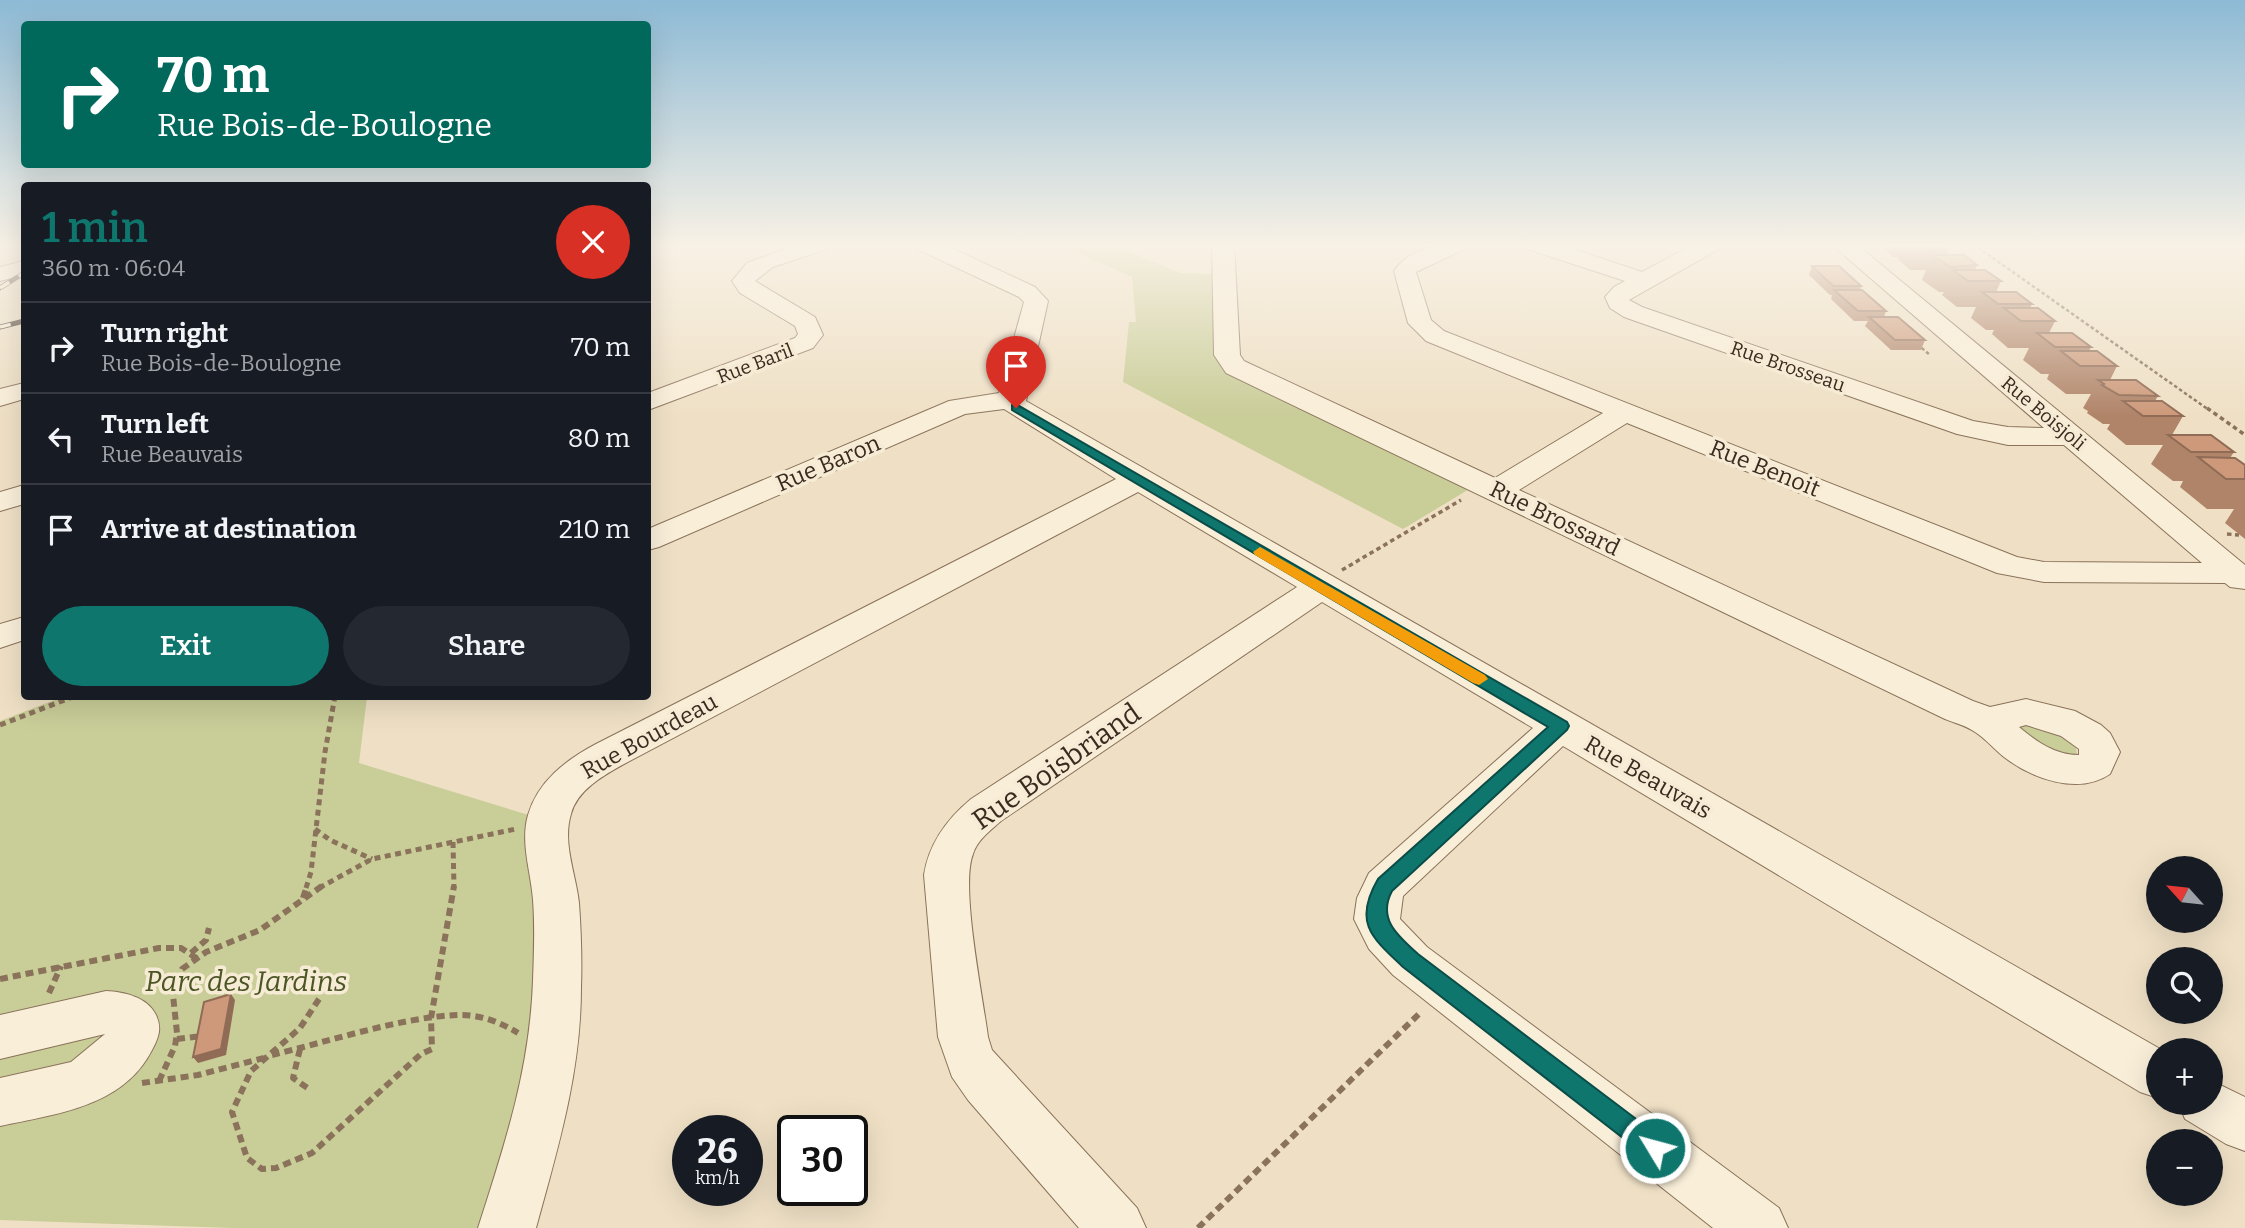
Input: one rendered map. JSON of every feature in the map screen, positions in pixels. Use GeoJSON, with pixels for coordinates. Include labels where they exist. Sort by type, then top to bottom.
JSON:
{"type":"FeatureCollection","features":[{"type":"Feature","properties":{"kind":"street","name":"Rue Baril"},"geometry":{"type":"LineString","coordinates":[[651,401],[804,343],[811,335],[806,322],[771,301]]}},
{"type":"Feature","properties":{"kind":"street"},"geometry":{"type":"LineString","coordinates":[[1011,400],[1036,301]]}},
{"type":"Feature","properties":{"kind":"street","name":"Rue Brossard"},"geometry":{"type":"LineString","coordinates":[[1225,301],[1227,355],[1230,363],[1481,494],[1988,721]]}},
{"type":"Feature","properties":{"kind":"street","name":"Rue Benoit"},"geometry":{"type":"LineString","coordinates":[[1415,301],[1424,329],[1435,335],[2022,570],[2240,578]]}},
{"type":"Feature","properties":{"kind":"street","name":"Rue Brosseau"},"geometry":{"type":"LineString","coordinates":[[1618,301],[1621,306],[1967,428],[2008,436],[2073,437]]}},
{"type":"Feature","properties":{"kind":"street","name":"Rue Boisjoli"},"geometry":{"type":"LineString","coordinates":[[1911,301],[2240,578]]}},
{"type":"Feature","properties":{"kind":"street"},"geometry":{"type":"LineString","coordinates":[[0,398],[21,392]]}},
{"type":"Feature","properties":{"kind":"street","name":"Rue Beauvais"},"geometry":{"type":"LineString","coordinates":[[1011,400],[1016,408],[1137,480],[1331,579],[1560,726],[2146,1068]]}},
{"type":"Feature","properties":{"kind":"street","name":"Rue Baron"},"geometry":{"type":"LineString","coordinates":[[651,539],[959,407],[1011,400]]}},
{"type":"Feature","properties":{"kind":"street"},"geometry":{"type":"LineString","coordinates":[[1481,494],[1625,412]]}},
{"type":"Feature","properties":{"kind":"street","name":"Rue Bourdeau"},"geometry":{"type":"LineString","coordinates":[[507,1228],[540,1115],[555,1038],[556,901],[548,822],[554,804],[566,785],[611,754],[1137,480]]}},
{"type":"Feature","properties":{"kind":"street"},"geometry":{"type":"LineString","coordinates":[[0,502],[21,495]]}},
{"type":"Feature","properties":{"kind":"street","name":"Rue Boisbriand"},"geometry":{"type":"LineString","coordinates":[[1117,1228],[986,1083],[965,1050],[946,887],[947,860],[960,834],[986,810],[1331,579]]}},
{"type":"Feature","properties":{"kind":"street"},"geometry":{"type":"LineString","coordinates":[[0,637],[21,629]]}},
{"type":"Feature","properties":{"kind":"street"},"geometry":{"type":"LineString","coordinates":[[1560,726],[1385,885],[1377,899],[1379,927],[1388,940],[1410,961],[1759,1228]]}},
{"type":"Feature","properties":{"kind":"street"},"geometry":{"type":"LineString","coordinates":[[0,1037],[107,1013],[127,1016],[134,1021],[135,1029],[125,1051],[115,1063],[95,1077],[75,1085],[0,1102]]}},
{"type":"Feature","properties":{"kind":"street"},"geometry":{"type":"LineString","coordinates":[[2223,1113],[2245,1126]]}},
{"type":"Feature","properties":{"kind":"path"},"geometry":{"type":"LineString","coordinates":[[2055,301],[2245,435]]}},
{"type":"Feature","properties":{"kind":"path"},"geometry":{"type":"LineString","coordinates":[[1911,339],[1930,355]]}},
{"type":"Feature","properties":{"kind":"path"},"geometry":{"type":"LineString","coordinates":[[1331,579],[1481,494]]}},
{"type":"Feature","properties":{"kind":"path"},"geometry":{"type":"LineString","coordinates":[[0,725],[65,700]]}},
{"type":"Feature","properties":{"kind":"path"},"geometry":{"type":"LineString","coordinates":[[303,899],[309,884],[334,700]]}},
{"type":"Feature","properties":{"kind":"path"},"geometry":{"type":"LineString","coordinates":[[193,955],[267,926],[336,876],[372,859],[530,826]]}},
{"type":"Feature","properties":{"kind":"path"},"geometry":{"type":"LineString","coordinates":[[315,829],[330,840],[372,859]]}},
{"type":"Feature","properties":{"kind":"path"},"geometry":{"type":"LineString","coordinates":[[319,999],[300,1028],[251,1071],[232,1112],[247,1158],[262,1169],[276,1168],[312,1153],[421,1055],[432,1049],[431,1018],[454,891],[453,842]]}},
{"type":"Feature","properties":{"kind":"path"},"geometry":{"type":"LineString","coordinates":[[159,1081],[177,1039],[172,1011],[173,989],[177,976],[206,940],[209,928]]}},
{"type":"Feature","properties":{"kind":"path"},"geometry":{"type":"LineString","coordinates":[[0,979],[159,948],[181,948],[193,955]]}},
{"type":"Feature","properties":{"kind":"path"},"geometry":{"type":"LineString","coordinates":[[50,992],[61,966]]}},
{"type":"Feature","properties":{"kind":"path"},"geometry":{"type":"LineString","coordinates":[[1198,1228],[1432,1001]]}},
{"type":"Feature","properties":{"kind":"path"},"geometry":{"type":"LineString","coordinates":[[130,1084],[198,1075],[431,1018],[478,1016],[498,1021],[526,1038]]}},
{"type":"Feature","properties":{"kind":"path"},"geometry":{"type":"LineString","coordinates":[[177,1039],[203,1035]]}},
{"type":"Feature","properties":{"kind":"path"},"geometry":{"type":"LineString","coordinates":[[300,1049],[293,1078],[309,1089]]}},
{"type":"Feature","properties":{"kind":"green space"},"geometry":{"type":"Polygon","coordinates":[[[1134,301],[1215,301],[1216,357],[1219,364],[1471,488],[1403,529],[1123,382],[1129,322],[1136,322],[1134,301]]]}},
{"type":"Feature","properties":{"kind":"green space","name":"Parc des Jardins"},"geometry":{"type":"Polygon","coordinates":[[[54,700],[367,700],[359,763],[532,816],[534,1048],[484,1228],[232,1228],[0,1220],[0,721],[54,700]]]}},
{"type":"Feature","properties":{"kind":"green space"},"geometry":{"type":"Polygon","coordinates":[[[2032,724],[2046,725],[2075,742],[2077,754],[2060,757],[2015,728],[2032,724]]]}},
{"type":"Feature","properties":{"kind":"building"},"geometry":{"type":"Polygon","coordinates":[[[1847,301],[1875,301],[1886,311],[1858,311],[1847,301]]]}},
{"type":"Feature","properties":{"kind":"building"},"geometry":{"type":"Polygon","coordinates":[[[1994,301],[2028,301],[2032,304],[1998,304],[1994,301]]]}},
{"type":"Feature","properties":{"kind":"building"},"geometry":{"type":"Polygon","coordinates":[[[2004,308],[2038,308],[2055,321],[2021,321],[2004,308]]]}},
{"type":"Feature","properties":{"kind":"building"},"geometry":{"type":"Polygon","coordinates":[[[1869,317],[1898,317],[1925,340],[1895,340],[1869,317]]]}},
{"type":"Feature","properties":{"kind":"building"},"geometry":{"type":"Polygon","coordinates":[[[2037,333],[2072,333],[2091,347],[2055,347],[2037,333]]]}},
{"type":"Feature","properties":{"kind":"building"},"geometry":{"type":"Polygon","coordinates":[[[2061,351],[2097,351],[2117,366],[2080,366],[2061,351]]]}},
{"type":"Feature","properties":{"kind":"building"},"geometry":{"type":"Polygon","coordinates":[[[2098,380],[2136,380],[2158,396],[2119,395],[2098,380]]]}},
{"type":"Feature","properties":{"kind":"building"},"geometry":{"type":"Polygon","coordinates":[[[2123,401],[2162,401],[2183,416],[2143,416],[2123,401]]]}},
{"type":"Feature","properties":{"kind":"building"},"geometry":{"type":"Polygon","coordinates":[[[2168,435],[2211,435],[2234,452],[2191,452],[2168,435]]]}},
{"type":"Feature","properties":{"kind":"building"},"geometry":{"type":"Polygon","coordinates":[[[2198,457],[2235,458],[2245,465],[2245,479],[2226,479],[2198,457]]]}},
{"type":"Feature","properties":{"kind":"building"},"geometry":{"type":"Polygon","coordinates":[[[231,994],[221,1049],[193,1057],[204,1002],[231,994]]]}},
{"type":"Feature","properties":{"kind":"railway"},"geometry":{"type":"LineString","coordinates":[[0,327],[21,322]]}},
{"type":"Feature","properties":{"kind":"slow traffic"},"geometry":{"type":"LineString","coordinates":[[1260,552],[1479,679]]}},
{"type":"Feature","properties":{"kind":"route"},"geometry":{"type":"LineString","coordinates":[[1016,408],[1560,726],[1385,885],[1377,899],[1379,927],[1388,940],[1410,961],[1655,1148]]}}]}
